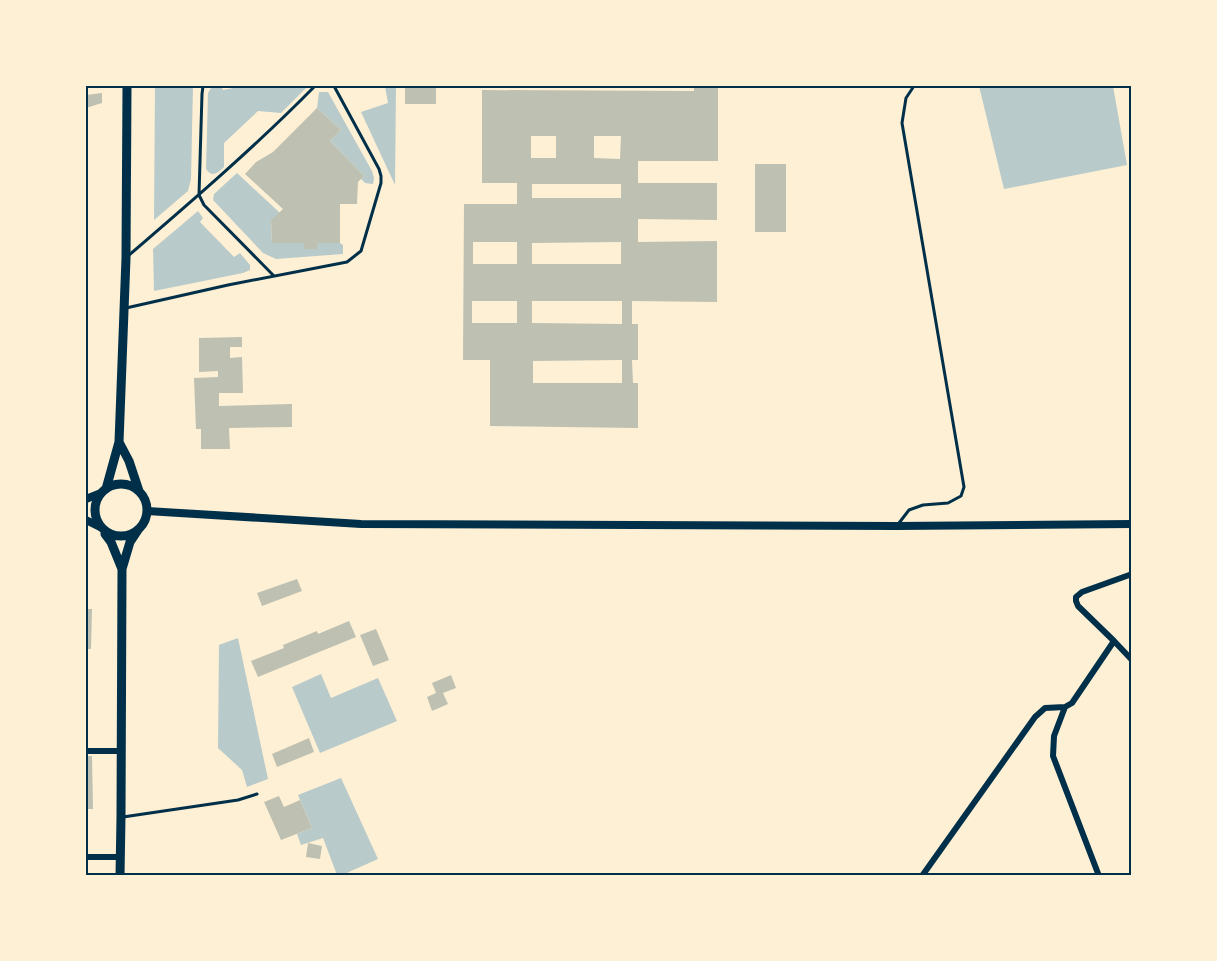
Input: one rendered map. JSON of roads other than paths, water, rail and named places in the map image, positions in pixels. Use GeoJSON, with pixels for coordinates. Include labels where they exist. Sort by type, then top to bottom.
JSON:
{"type":"FeatureCollection","features":[{"type":"Feature","properties":{"kind":"main road"},"geometry":{"type":"LineString","coordinates":[[122,569],[111,542],[94,513],[97,499],[103,491],[119,442],[126,258],[128,86]]}},
{"type":"Feature","properties":{"kind":"main road"},"geometry":{"type":"LineString","coordinates":[[119,442],[129,461],[139,491],[146,501],[147,511],[145,521],[130,542],[122,569],[120,876]]}},
{"type":"Feature","properties":{"kind":"main road"},"geometry":{"type":"LineString","coordinates":[[103,491],[115,484],[126,484],[139,491]]}},
{"type":"Feature","properties":{"kind":"main road"},"geometry":{"type":"LineString","coordinates":[[101,528],[111,535],[121,537],[138,530]]}},
{"type":"Feature","properties":{"kind":"street"},"geometry":{"type":"LineString","coordinates":[[86,499],[103,491]]}},
{"type":"Feature","properties":{"kind":"street"},"geometry":{"type":"LineString","coordinates":[[147,511],[361,524],[897,526],[1131,524]]}},
{"type":"Feature","properties":{"kind":"street"},"geometry":{"type":"LineString","coordinates":[[86,520],[101,528]]}},
{"type":"Feature","properties":{"kind":"street"},"geometry":{"type":"LineString","coordinates":[[1131,574],[1082,592],[1076,597],[1078,606],[1131,660]]}},
{"type":"Feature","properties":{"kind":"street"},"geometry":{"type":"LineString","coordinates":[[922,876],[1035,717],[1045,708],[1065,707],[1072,703],[1114,641]]}},
{"type":"Feature","properties":{"kind":"street"},"geometry":{"type":"LineString","coordinates":[[1065,707],[1054,736],[1053,756],[1099,876]]}},
{"type":"Feature","properties":{"kind":"street"},"geometry":{"type":"LineString","coordinates":[[86,751],[122,751]]}},
{"type":"Feature","properties":{"kind":"street"},"geometry":{"type":"LineString","coordinates":[[86,857],[120,857]]}},
{"type":"Feature","properties":{"kind":"lane"},"geometry":{"type":"LineString","coordinates":[[203,86],[199,195],[204,205],[274,276]]}},
{"type":"Feature","properties":{"kind":"lane"},"geometry":{"type":"LineString","coordinates":[[126,258],[284,118],[315,86]]}},
{"type":"Feature","properties":{"kind":"lane"},"geometry":{"type":"LineString","coordinates":[[124,308],[347,262],[361,251],[381,183],[381,176],[334,86]]}},
{"type":"Feature","properties":{"kind":"lane"},"geometry":{"type":"LineString","coordinates":[[897,526],[909,510],[923,505],[948,503],[961,496],[964,487],[902,123],[906,99],[914,86]]}},
{"type":"Feature","properties":{"kind":"lane"},"geometry":{"type":"LineString","coordinates":[[121,818],[238,800],[257,794]]}}]}
